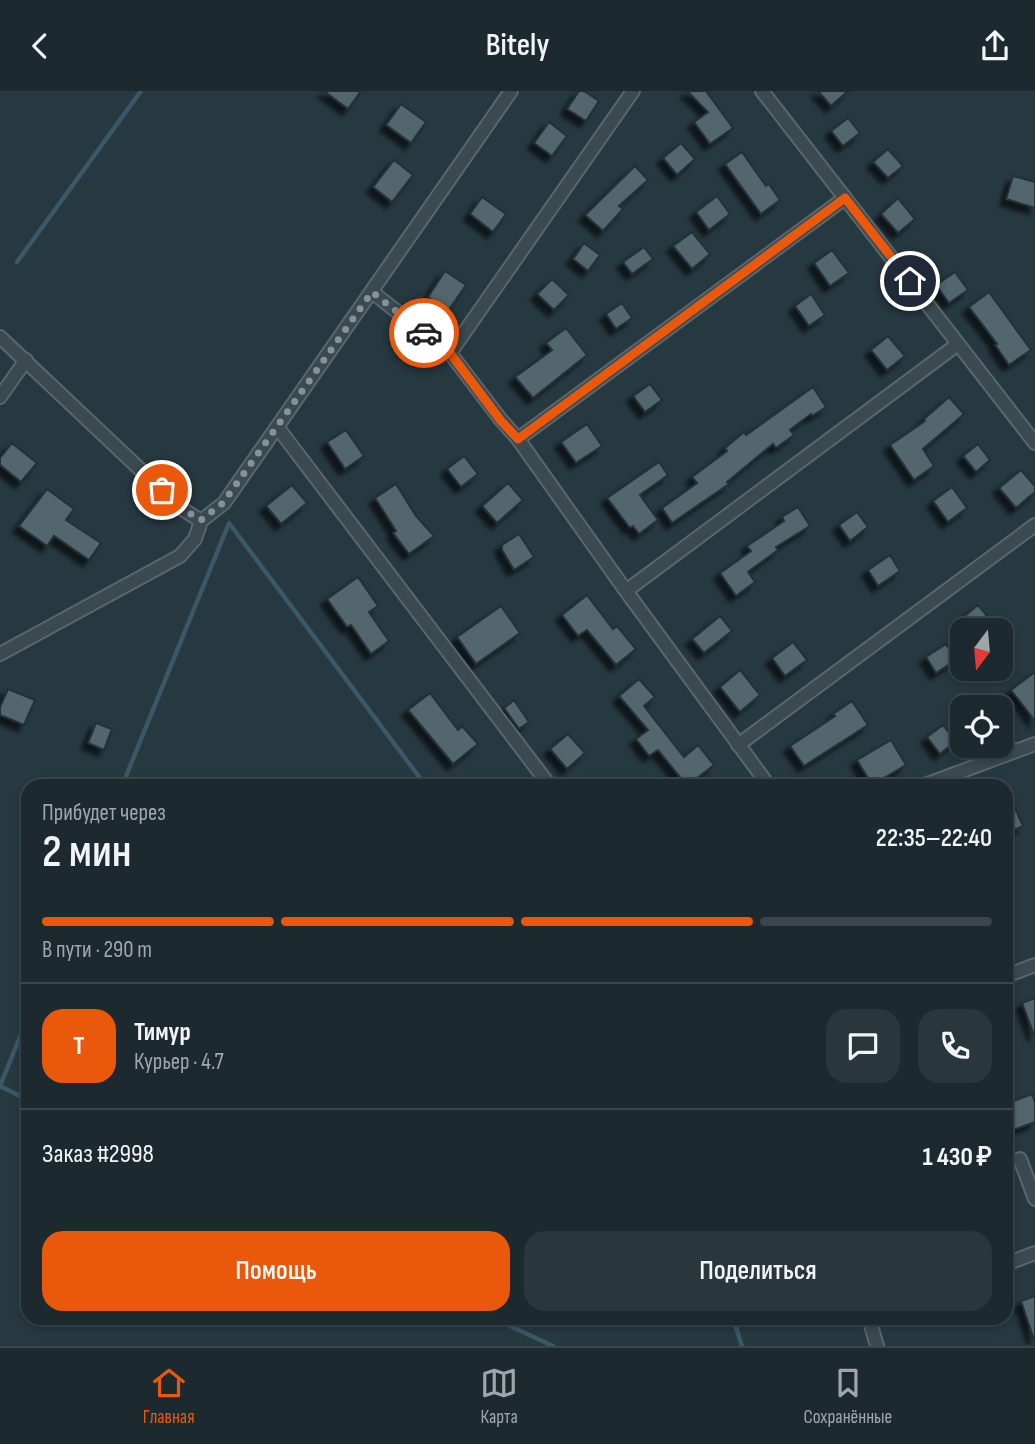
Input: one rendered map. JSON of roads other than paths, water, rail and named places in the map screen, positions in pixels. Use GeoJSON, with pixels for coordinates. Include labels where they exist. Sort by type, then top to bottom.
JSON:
{"type":"FeatureCollection","features":[{"type":"Feature","properties":{"kind":"street"},"geometry":{"type":"LineString","coordinates":[[0,654],[180,556],[195,539],[201,520],[223,503],[278,428],[512,91]]}},
{"type":"Feature","properties":{"kind":"street"},"geometry":{"type":"LineString","coordinates":[[450,353],[633,91]]}},
{"type":"Feature","properties":{"kind":"street"},"geometry":{"type":"LineString","coordinates":[[762,91],[1035,443]]}},
{"type":"Feature","properties":{"kind":"street"},"geometry":{"type":"LineString","coordinates":[[518,439],[845,198]]}},
{"type":"Feature","properties":{"kind":"street"},"geometry":{"type":"LineString","coordinates":[[372,292],[450,353],[501,421],[518,439],[625,591],[764,779]]}},
{"type":"Feature","properties":{"kind":"street"},"geometry":{"type":"LineString","coordinates":[[0,337],[181,508],[201,520]]}},
{"type":"Feature","properties":{"kind":"street"},"geometry":{"type":"LineString","coordinates":[[625,591],[958,344]]}},
{"type":"Feature","properties":{"kind":"street"},"geometry":{"type":"LineString","coordinates":[[0,397],[26,360]]}},
{"type":"Feature","properties":{"kind":"street"},"geometry":{"type":"LineString","coordinates":[[278,428],[545,779]]}},
{"type":"Feature","properties":{"kind":"street"},"geometry":{"type":"LineString","coordinates":[[738,745],[1035,525]]}},
{"type":"Feature","properties":{"kind":"street"},"geometry":{"type":"LineString","coordinates":[[941,779],[1035,744]]}},
{"type":"Feature","properties":{"kind":"street"},"geometry":{"type":"LineString","coordinates":[[1013,973],[1035,965]]}},
{"type":"Feature","properties":{"kind":"street"},"geometry":{"type":"LineString","coordinates":[[1020,1159],[1035,1199]]}},
{"type":"Feature","properties":{"kind":"street"},"geometry":{"type":"LineString","coordinates":[[1013,1261],[1035,1253]]}},
{"type":"Feature","properties":{"kind":"street"},"geometry":{"type":"LineString","coordinates":[[871,1325],[877,1346]]}},
{"type":"Feature","properties":{"kind":"waterway"},"geometry":{"type":"LineString","coordinates":[[17,262],[141,91]]}},
{"type":"Feature","properties":{"kind":"waterway"},"geometry":{"type":"LineString","coordinates":[[125,779],[229,523],[421,779]]}},
{"type":"Feature","properties":{"kind":"waterway"},"geometry":{"type":"LineString","coordinates":[[0,1086],[21,1034]]}},
{"type":"Feature","properties":{"kind":"waterway"},"geometry":{"type":"LineString","coordinates":[[0,1086],[21,1096]]}},
{"type":"Feature","properties":{"kind":"waterway"},"geometry":{"type":"LineString","coordinates":[[508,1325],[553,1346]]}},
{"type":"Feature","properties":{"kind":"waterway"},"geometry":{"type":"LineString","coordinates":[[735,1325],[742,1346]]}}]}
